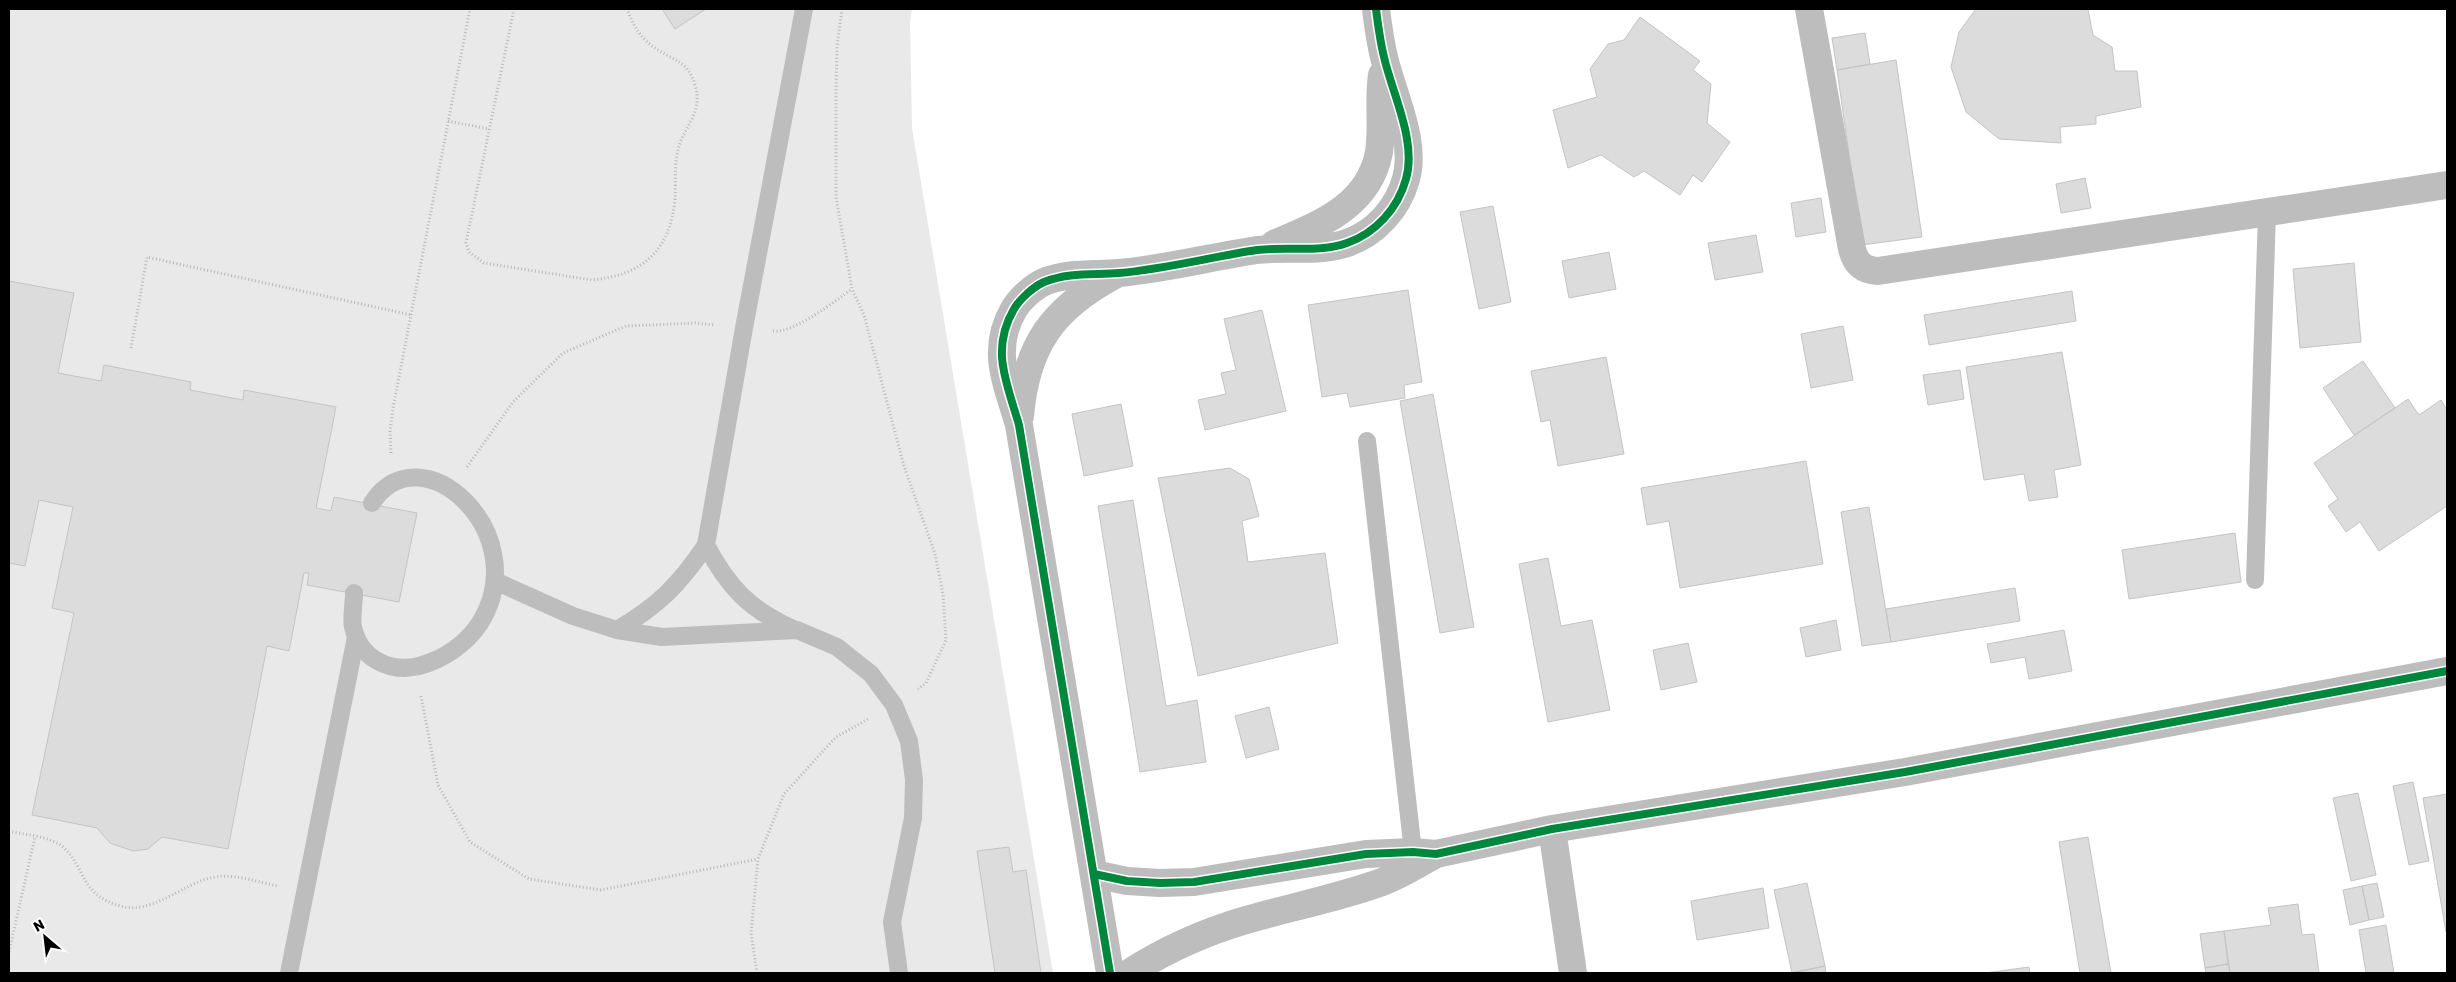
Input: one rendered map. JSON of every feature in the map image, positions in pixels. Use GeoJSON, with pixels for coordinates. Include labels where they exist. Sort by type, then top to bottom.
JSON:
{"type":"FeatureCollection","features":[{"type":"Feature","properties":{"kind":"street"},"geometry":{"type":"LineString","coordinates":[[1110,973],[1019,425],[1000,353],[1005,325],[1020,300],[1043,282],[1072,275],[1120,273],[1260,250],[1324,248],[1347,243],[1368,233],[1400,199],[1407,176],[1408,153],[1403,121],[1384,58],[1376,9]]}},
{"type":"Feature","properties":{"kind":"street"},"geometry":{"type":"LineString","coordinates":[[1809,9],[1854,258],[1860,266],[1868,270],[1878,271],[2447,185]]}},
{"type":"Feature","properties":{"kind":"street"},"geometry":{"type":"LineString","coordinates":[[1260,250],[1333,217],[1354,200],[1369,179],[1379,153],[1381,81],[1384,58]]}},
{"type":"Feature","properties":{"kind":"street"},"geometry":{"type":"LineString","coordinates":[[1019,425],[1023,386],[1036,350],[1057,318],[1086,291],[1120,273]]}},
{"type":"Feature","properties":{"kind":"street"},"geometry":{"type":"LineString","coordinates":[[1094,874],[1127,881],[1160,884],[1194,882],[1366,854],[1424,853],[1552,829],[1905,772],[2447,672]]}},
{"type":"Feature","properties":{"kind":"street"},"geometry":{"type":"LineString","coordinates":[[1552,829],[1573,973]]}},
{"type":"Feature","properties":{"kind":"street"},"geometry":{"type":"LineString","coordinates":[[1129,973],[1176,947],[1209,932],[1244,920],[1382,882],[1410,870],[1424,853]]}},
{"type":"Feature","properties":{"kind":"lane"},"geometry":{"type":"LineString","coordinates":[[617,630],[644,614],[668,594],[689,571],[706,545],[744,328],[804,9]]}},
{"type":"Feature","properties":{"kind":"lane"},"geometry":{"type":"LineString","coordinates":[[2255,580],[2267,212]]}},
{"type":"Feature","properties":{"kind":"lane"},"geometry":{"type":"LineString","coordinates":[[1367,441],[1424,853]]}},
{"type":"Feature","properties":{"kind":"lane"},"geometry":{"type":"LineString","coordinates":[[354,593],[353,625],[356,637],[366,654],[382,665],[401,669],[421,666],[448,654],[472,635],[488,610],[495,581],[495,560],[490,539],[481,520],[468,503],[451,490],[435,481],[416,477],[397,480],[380,491],[372,503]]}},
{"type":"Feature","properties":{"kind":"lane"},"geometry":{"type":"LineString","coordinates":[[706,545],[721,574],[742,598],[768,617],[837,647],[871,674],[894,705],[909,741],[914,780],[913,818],[892,922],[898,973]]}},
{"type":"Feature","properties":{"kind":"lane"},"geometry":{"type":"LineString","coordinates":[[495,581],[573,616],[617,630],[662,637],[797,630]]}},
{"type":"Feature","properties":{"kind":"lane"},"geometry":{"type":"LineString","coordinates":[[289,973],[356,637]]}},
{"type":"Feature","properties":{"kind":"path"},"geometry":{"type":"LineString","coordinates":[[397,480],[392,457],[390,432],[470,9]]}},
{"type":"Feature","properties":{"kind":"path"},"geometry":{"type":"LineString","coordinates":[[514,9],[466,234],[466,243],[469,252],[475,259],[484,263],[592,280],[609,278],[630,271],[650,259],[665,241],[672,222],[678,150],[693,121],[696,87],[684,65],[656,49],[641,36],[627,9]]}},
{"type":"Feature","properties":{"kind":"path"},"geometry":{"type":"LineString","coordinates":[[758,973],[751,933],[758,859],[784,794],[836,737],[894,705],[926,683],[946,640],[944,594],[935,554],[904,466],[864,315],[852,289],[836,197],[836,82],[842,9]]}},
{"type":"Feature","properties":{"kind":"path"},"geometry":{"type":"LineString","coordinates":[[448,121],[489,129]]}},
{"type":"Feature","properties":{"kind":"path"},"geometry":{"type":"LineString","coordinates":[[131,348],[146,257],[411,315]]}},
{"type":"Feature","properties":{"kind":"path"},"geometry":{"type":"LineString","coordinates":[[451,490],[513,402],[562,353],[626,326],[696,323],[779,332],[825,308],[852,289]]}},
{"type":"Feature","properties":{"kind":"path"},"geometry":{"type":"LineString","coordinates":[[421,666],[421,703],[438,785],[470,842],[529,879],[601,890],[758,859]]}},
{"type":"Feature","properties":{"kind":"path"},"geometry":{"type":"LineString","coordinates":[[9,831],[54,841],[63,847],[72,857],[87,886],[101,898],[121,906],[145,906],[210,878],[227,876],[305,892]]}},
{"type":"Feature","properties":{"kind":"path"},"geometry":{"type":"LineString","coordinates":[[9,952],[36,837]]}},
{"type":"Feature","properties":{"kind":"shaded area"},"geometry":{"type":"Polygon","coordinates":[[[9,9],[912,9],[910,21],[912,128],[1053,973],[9,973],[9,9]]]}},
{"type":"Feature","properties":{"kind":"building"},"geometry":{"type":"Polygon","coordinates":[[[662,9],[706,9],[675,29],[662,9]]]}},
{"type":"Feature","properties":{"kind":"building"},"geometry":{"type":"Polygon","coordinates":[[[1976,9],[2088,9],[2093,35],[2112,47],[2115,71],[2137,71],[2141,107],[2096,116],[2096,124],[2060,127],[2061,143],[1999,139],[1966,112],[1951,67],[1959,32],[1976,9]]]}},
{"type":"Feature","properties":{"kind":"building"},"geometry":{"type":"Polygon","coordinates":[[[1640,17],[1700,61],[1693,70],[1711,84],[1707,123],[1730,142],[1702,182],[1693,175],[1680,195],[1644,171],[1634,177],[1601,155],[1568,168],[1553,110],[1597,97],[1590,69],[1608,44],[1624,40],[1640,17]]]}},
{"type":"Feature","properties":{"kind":"building"},"geometry":{"type":"Polygon","coordinates":[[[1865,33],[1870,64],[1837,70],[1832,38],[1865,33]]]}},
{"type":"Feature","properties":{"kind":"building"},"geometry":{"type":"Polygon","coordinates":[[[1896,60],[1922,237],[1862,245],[1837,70],[1896,60]]]}},
{"type":"Feature","properties":{"kind":"building"},"geometry":{"type":"Polygon","coordinates":[[[2085,178],[2091,208],[2061,213],[2056,184],[2085,178]]]}},
{"type":"Feature","properties":{"kind":"building"},"geometry":{"type":"Polygon","coordinates":[[[1821,198],[1826,232],[1796,237],[1791,203],[1821,198]]]}},
{"type":"Feature","properties":{"kind":"building"},"geometry":{"type":"Polygon","coordinates":[[[1493,206],[1511,302],[1479,309],[1460,212],[1493,206]]]}},
{"type":"Feature","properties":{"kind":"building"},"geometry":{"type":"Polygon","coordinates":[[[1756,235],[1763,272],[1715,280],[1708,243],[1756,235]]]}},
{"type":"Feature","properties":{"kind":"building"},"geometry":{"type":"Polygon","coordinates":[[[1609,252],[1616,289],[1569,298],[1562,261],[1609,252]]]}},
{"type":"Feature","properties":{"kind":"building"},"geometry":{"type":"Polygon","coordinates":[[[2354,263],[2361,342],[2300,348],[2293,269],[2354,263]]]}},
{"type":"Feature","properties":{"kind":"building"},"geometry":{"type":"Polygon","coordinates":[[[9,281],[74,293],[58,373],[101,381],[104,365],[191,382],[190,390],[243,400],[244,390],[336,407],[316,508],[331,511],[334,497],[417,513],[399,602],[307,585],[309,573],[304,573],[289,651],[267,646],[228,849],[162,837],[148,849],[133,851],[110,843],[97,828],[32,815],[74,613],[52,608],[73,507],[39,500],[25,566],[9,563],[9,281]]]}},
{"type":"Feature","properties":{"kind":"building"},"geometry":{"type":"Polygon","coordinates":[[[1408,290],[1422,382],[1404,385],[1405,398],[1350,407],[1347,393],[1322,397],[1308,305],[1408,290]]]}},
{"type":"Feature","properties":{"kind":"building"},"geometry":{"type":"Polygon","coordinates":[[[2072,291],[2076,321],[1929,345],[1924,315],[2072,291]]]}},
{"type":"Feature","properties":{"kind":"building"},"geometry":{"type":"Polygon","coordinates":[[[1262,310],[1286,411],[1205,430],[1198,400],[1226,394],[1221,373],[1236,370],[1224,319],[1262,310]]]}},
{"type":"Feature","properties":{"kind":"building"},"geometry":{"type":"Polygon","coordinates":[[[1843,326],[1853,380],[1811,388],[1801,334],[1843,326]]]}},
{"type":"Feature","properties":{"kind":"building"},"geometry":{"type":"Polygon","coordinates":[[[2062,352],[2081,465],[2054,470],[2058,497],[2029,501],[2024,474],[1984,480],[1966,367],[2062,352]]]}},
{"type":"Feature","properties":{"kind":"building"},"geometry":{"type":"Polygon","coordinates":[[[1606,357],[1624,454],[1558,466],[1550,420],[1541,422],[1531,371],[1606,357]]]}},
{"type":"Feature","properties":{"kind":"building"},"geometry":{"type":"Polygon","coordinates":[[[2363,361],[2395,408],[2354,435],[2323,388],[2363,361]]]}},
{"type":"Feature","properties":{"kind":"building"},"geometry":{"type":"Polygon","coordinates":[[[1960,370],[1964,399],[1928,405],[1923,375],[1960,370]]]}},
{"type":"Feature","properties":{"kind":"building"},"geometry":{"type":"Polygon","coordinates":[[[1433,394],[1474,627],[1440,633],[1400,401],[1433,394]]]}},
{"type":"Feature","properties":{"kind":"building"},"geometry":{"type":"Polygon","coordinates":[[[2408,399],[2419,415],[2441,400],[2447,410],[2447,506],[2379,551],[2360,522],[2346,532],[2328,506],[2338,499],[2314,463],[2408,399]]]}},
{"type":"Feature","properties":{"kind":"building"},"geometry":{"type":"Polygon","coordinates":[[[1121,404],[1133,466],[1084,476],[1072,414],[1121,404]]]}},
{"type":"Feature","properties":{"kind":"building"},"geometry":{"type":"Polygon","coordinates":[[[1806,461],[1823,564],[1680,588],[1669,521],[1647,525],[1641,488],[1806,461]]]}},
{"type":"Feature","properties":{"kind":"building"},"geometry":{"type":"Polygon","coordinates":[[[1230,468],[1249,479],[1259,516],[1242,521],[1248,562],[1325,553],[1338,643],[1198,676],[1158,478],[1230,468]]]}},
{"type":"Feature","properties":{"kind":"building"},"geometry":{"type":"Polygon","coordinates":[[[1133,500],[1166,706],[1197,700],[1206,762],[1140,772],[1098,506],[1133,500]]]}},
{"type":"Feature","properties":{"kind":"building"},"geometry":{"type":"Polygon","coordinates":[[[1869,507],[1891,642],[1862,646],[1841,512],[1869,507]]]}},
{"type":"Feature","properties":{"kind":"building"},"geometry":{"type":"Polygon","coordinates":[[[2235,533],[2241,582],[2129,599],[2122,550],[2235,533]]]}},
{"type":"Feature","properties":{"kind":"building"},"geometry":{"type":"Polygon","coordinates":[[[1548,558],[1561,626],[1592,620],[1610,710],[1548,722],[1519,564],[1548,558]]]}},
{"type":"Feature","properties":{"kind":"building"},"geometry":{"type":"Polygon","coordinates":[[[2015,588],[2020,621],[1891,642],[1886,609],[2015,588]]]}},
{"type":"Feature","properties":{"kind":"building"},"geometry":{"type":"Polygon","coordinates":[[[1836,620],[1841,650],[1806,657],[1800,628],[1836,620]]]}},
{"type":"Feature","properties":{"kind":"building"},"geometry":{"type":"Polygon","coordinates":[[[2064,630],[2072,671],[2029,679],[2025,657],[1991,663],[1987,644],[2064,630]]]}},
{"type":"Feature","properties":{"kind":"building"},"geometry":{"type":"Polygon","coordinates":[[[1688,643],[1697,682],[1661,690],[1653,650],[1688,643]]]}},
{"type":"Feature","properties":{"kind":"building"},"geometry":{"type":"Polygon","coordinates":[[[1269,707],[1279,749],[1246,758],[1235,716],[1269,707]]]}},
{"type":"Feature","properties":{"kind":"building"},"geometry":{"type":"Polygon","coordinates":[[[2413,782],[2429,861],[2409,865],[2393,786],[2413,782]]]}},
{"type":"Feature","properties":{"kind":"building"},"geometry":{"type":"Polygon","coordinates":[[[2358,793],[2376,875],[2351,881],[2333,798],[2358,793]]]}},
{"type":"Feature","properties":{"kind":"building"},"geometry":{"type":"Polygon","coordinates":[[[2447,794],[2447,931],[2446,932],[2423,798],[2447,794]]]}},
{"type":"Feature","properties":{"kind":"building"},"geometry":{"type":"Polygon","coordinates":[[[2088,837],[2111,973],[2080,973],[2059,842],[2088,837]]]}},
{"type":"Feature","properties":{"kind":"building"},"geometry":{"type":"Polygon","coordinates":[[[1009,847],[1013,872],[1026,870],[1041,973],[995,973],[977,851],[1009,847]]]}},
{"type":"Feature","properties":{"kind":"building"},"geometry":{"type":"Polygon","coordinates":[[[1807,883],[1825,966],[1792,973],[1774,890],[1807,883]]]}},
{"type":"Feature","properties":{"kind":"building"},"geometry":{"type":"Polygon","coordinates":[[[2377,883],[2384,917],[2369,920],[2362,886],[2377,883]]]}},
{"type":"Feature","properties":{"kind":"building"},"geometry":{"type":"Polygon","coordinates":[[[2362,886],[2369,920],[2350,925],[2343,890],[2362,886]]]}},
{"type":"Feature","properties":{"kind":"building"},"geometry":{"type":"Polygon","coordinates":[[[1763,888],[1769,928],[1697,940],[1691,901],[1763,888]]]}},
{"type":"Feature","properties":{"kind":"building"},"geometry":{"type":"Polygon","coordinates":[[[2298,904],[2302,935],[2314,934],[2319,973],[2230,973],[2224,931],[2271,925],[2268,908],[2298,904]]]}},
{"type":"Feature","properties":{"kind":"building"},"geometry":{"type":"Polygon","coordinates":[[[2386,925],[2394,973],[2366,973],[2359,930],[2386,925]]]}},
{"type":"Feature","properties":{"kind":"building"},"geometry":{"type":"Polygon","coordinates":[[[2224,931],[2228,964],[2205,968],[2200,934],[2224,931]]]}},
{"type":"Feature","properties":{"kind":"building"},"geometry":{"type":"Polygon","coordinates":[[[2228,964],[2230,973],[2206,973],[2205,968],[2228,964]]]}},
{"type":"Feature","properties":{"kind":"building"},"geometry":{"type":"Polygon","coordinates":[[[1825,966],[1826,973],[1792,973],[1825,966]]]}},
{"type":"Feature","properties":{"kind":"building"},"geometry":{"type":"Polygon","coordinates":[[[2029,967],[2030,973],[1985,973],[2029,967]]]}},
{"type":"Feature","properties":{"kind":"cycle path"},"geometry":{"type":"LineString","coordinates":[[1110,973],[1019,425],[1003,367],[1003,339],[1007,324],[1014,309],[1023,297],[1040,284],[1053,279],[1072,275],[1136,271],[1257,250],[1325,248],[1358,239],[1376,226],[1397,200],[1406,179],[1409,164],[1406,133],[1384,57],[1376,9]]}},
{"type":"Feature","properties":{"kind":"cycle path"},"geometry":{"type":"LineString","coordinates":[[1094,874],[1127,881],[1160,883],[1194,882],[1366,854],[1413,852],[1436,854],[1552,829],[1905,772],[2447,671]]}}]}
